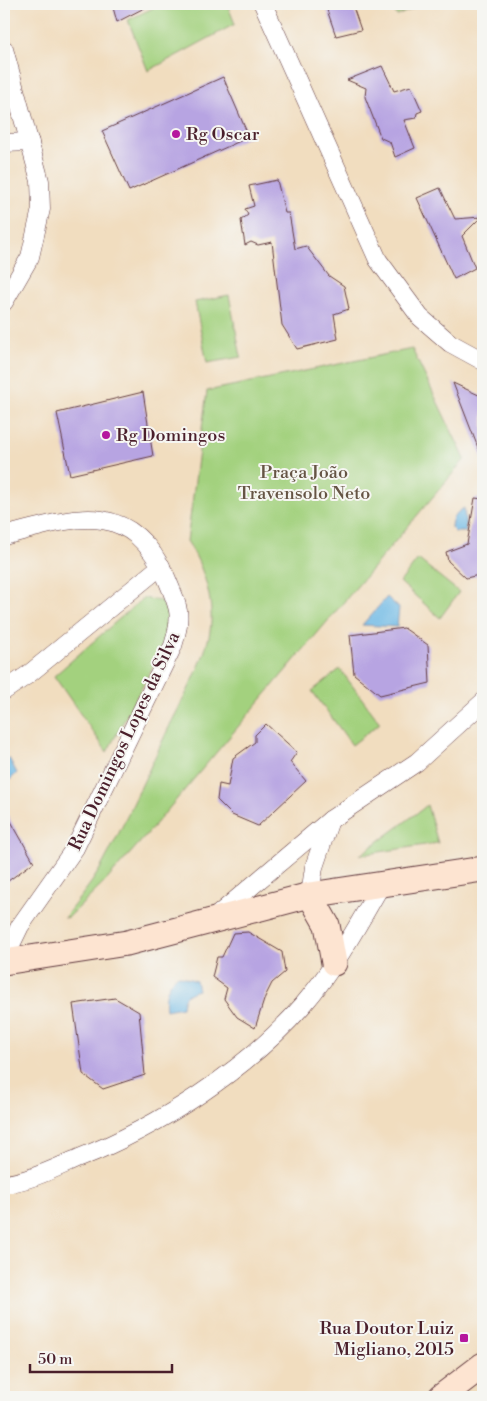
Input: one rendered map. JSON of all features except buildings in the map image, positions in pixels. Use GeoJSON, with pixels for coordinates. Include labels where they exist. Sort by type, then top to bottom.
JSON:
{"type":"FeatureCollection","features":[{"type":"Feature","properties":{"kind":"main road"},"geometry":{"type":"LineString","coordinates":[[4,961],[126,942],[310,895],[483,869]]}},
{"type":"Feature","properties":{"kind":"main road"},"geometry":{"type":"LineString","coordinates":[[310,895],[327,925],[334,963]]}},
{"type":"Feature","properties":{"kind":"main road"},"geometry":{"type":"LineString","coordinates":[[442,1397],[483,1365]]}},
{"type":"Feature","properties":{"kind":"street"},"geometry":{"type":"LineString","coordinates":[[263,4],[378,260],[420,317],[450,343],[483,361]]}},
{"type":"Feature","properties":{"kind":"street"},"geometry":{"type":"LineString","coordinates":[[4,49],[40,181],[41,209],[30,257],[4,302]]}},
{"type":"Feature","properties":{"kind":"street"},"geometry":{"type":"LineString","coordinates":[[4,143],[30,142]]}},
{"type":"Feature","properties":{"kind":"street","name":"Rua Domingos Lopes da Silva"},"geometry":{"type":"LineString","coordinates":[[4,536],[70,519],[106,519],[138,535],[161,566],[178,605],[180,623],[173,646],[76,848],[20,926],[4,961]]}},
{"type":"Feature","properties":{"kind":"street"},"geometry":{"type":"LineString","coordinates":[[4,691],[29,674],[161,566]]}},
{"type":"Feature","properties":{"kind":"street"},"geometry":{"type":"LineString","coordinates":[[214,918],[330,820],[417,762],[483,702]]}},
{"type":"Feature","properties":{"kind":"street"},"geometry":{"type":"LineString","coordinates":[[310,895],[314,867],[330,820]]}},
{"type":"Feature","properties":{"kind":"street"},"geometry":{"type":"LineString","coordinates":[[4,1184],[31,1177],[119,1142],[181,1105],[220,1078],[272,1036],[303,1005],[334,963],[381,885]]}},
{"type":"Feature","properties":{"kind":"green space"},"geometry":{"type":"Polygon","coordinates":[[[161,4],[227,4],[235,24],[148,71],[128,20],[161,4]]]}},
{"type":"Feature","properties":{"kind":"green space"},"geometry":{"type":"Polygon","coordinates":[[[391,4],[423,4],[397,16],[391,4]]]}},
{"type":"Feature","properties":{"kind":"green space"},"geometry":{"type":"Polygon","coordinates":[[[229,295],[241,357],[207,363],[195,302],[229,295]]]}},
{"type":"Feature","properties":{"kind":"green space","name":"Praça João Travensolo Neto"},"geometry":{"type":"Polygon","coordinates":[[[412,349],[465,459],[143,839],[104,883],[69,917],[64,918],[92,882],[110,851],[193,679],[207,643],[211,620],[209,596],[203,572],[187,541],[207,391],[412,349]]]}},
{"type":"Feature","properties":{"kind":"green space"},"geometry":{"type":"Polygon","coordinates":[[[418,559],[459,592],[440,618],[400,582],[418,559]]]}},
{"type":"Feature","properties":{"kind":"green space"},"geometry":{"type":"Polygon","coordinates":[[[143,598],[161,601],[172,619],[161,652],[107,752],[54,676],[143,598]]]}},
{"type":"Feature","properties":{"kind":"green space"},"geometry":{"type":"Polygon","coordinates":[[[340,669],[380,723],[352,745],[312,691],[340,669]]]}},
{"type":"Feature","properties":{"kind":"green space"},"geometry":{"type":"Polygon","coordinates":[[[427,805],[438,843],[360,855],[421,810],[427,805]]]}},
{"type":"Feature","properties":{"kind":"water"},"geometry":{"type":"Polygon","coordinates":[[[464,508],[466,532],[455,532],[451,528],[453,518],[464,508]]]}},
{"type":"Feature","properties":{"kind":"water"},"geometry":{"type":"Polygon","coordinates":[[[387,597],[399,608],[397,627],[362,625],[387,597]]]}},
{"type":"Feature","properties":{"kind":"water"},"geometry":{"type":"Polygon","coordinates":[[[9,758],[17,773],[4,786],[4,763],[9,758]]]}},
{"type":"Feature","properties":{"kind":"water"},"geometry":{"type":"Polygon","coordinates":[[[178,975],[196,981],[198,990],[186,996],[182,1007],[166,1010],[165,999],[167,990],[171,982],[178,975]]]}},
{"type":"Feature","properties":{"kind":"place","name":"Rg Oscar"},"geometry":{"type":"Point","coordinates":[176,134]}},
{"type":"Feature","properties":{"kind":"place","name":"Rg Domingos"},"geometry":{"type":"Point","coordinates":[106,435]}},
{"type":"Feature","properties":{"kind":"place","name":"Rua Doutor Luiz Migliano, 2015"},"geometry":{"type":"Point","coordinates":[464,1338]}}]}
